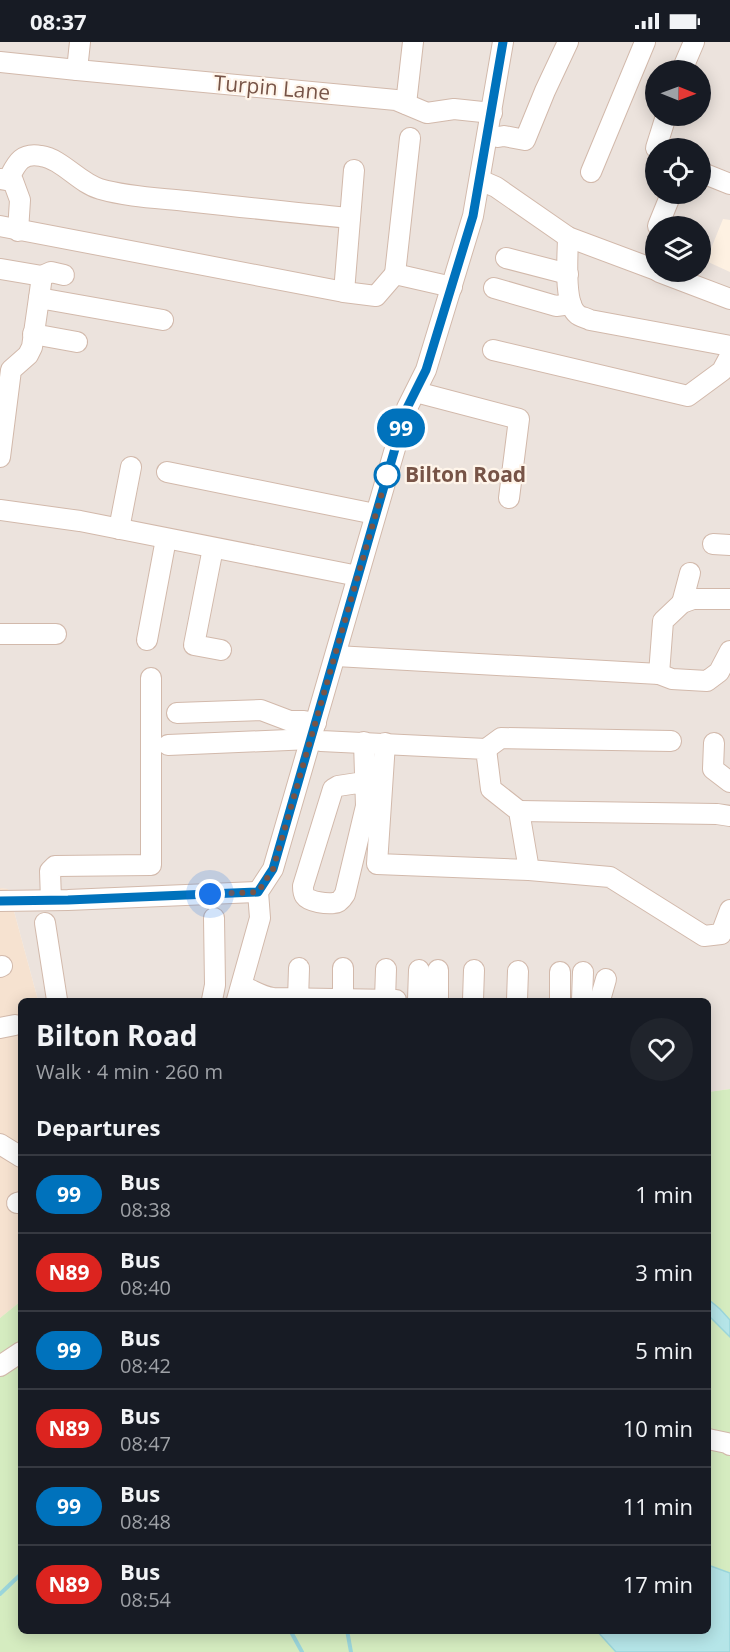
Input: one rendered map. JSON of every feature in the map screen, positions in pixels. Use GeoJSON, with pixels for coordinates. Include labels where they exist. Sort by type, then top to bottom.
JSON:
{"type":"FeatureCollection","features":[{"type":"Feature","properties":{"kind":"street"},"geometry":{"type":"LineString","coordinates":[[77,70],[80,42]]}},
{"type":"Feature","properties":{"kind":"street"},"geometry":{"type":"LineString","coordinates":[[406,104],[413,42]]}},
{"type":"Feature","properties":{"kind":"street"},"geometry":{"type":"LineString","coordinates":[[239,993],[260,918],[258,892],[273,869],[407,408],[426,370],[473,216],[503,42]]}},
{"type":"Feature","properties":{"kind":"street"},"geometry":{"type":"LineString","coordinates":[[488,135],[525,140],[568,42]]}},
{"type":"Feature","properties":{"kind":"street"},"geometry":{"type":"LineString","coordinates":[[591,172],[645,42]]}},
{"type":"Feature","properties":{"kind":"street"},"geometry":{"type":"LineString","coordinates":[[686,60],[694,42]]}},
{"type":"Feature","properties":{"kind":"street","name":"Turpin Lane"},"geometry":{"type":"LineString","coordinates":[[0,62],[396,100],[427,113],[454,109],[492,113]]}},
{"type":"Feature","properties":{"kind":"street"},"geometry":{"type":"LineString","coordinates":[[4,180],[13,181],[20,200],[9,229],[376,296],[395,274],[410,138]]}},
{"type":"Feature","properties":{"kind":"street"},"geometry":{"type":"LineString","coordinates":[[4,180],[18,161],[26,156],[41,156],[53,160],[83,182],[100,189],[277,212],[350,218]]}},
{"type":"Feature","properties":{"kind":"street"},"geometry":{"type":"LineString","coordinates":[[335,290],[350,218],[354,170]]}},
{"type":"Feature","properties":{"kind":"street"},"geometry":{"type":"LineString","coordinates":[[711,176],[730,184]]}},
{"type":"Feature","properties":{"kind":"street"},"geometry":{"type":"LineString","coordinates":[[480,180],[496,186],[568,237],[645,266]]}},
{"type":"Feature","properties":{"kind":"street"},"geometry":{"type":"LineString","coordinates":[[568,237],[571,304],[577,314],[590,320],[730,346]]}},
{"type":"Feature","properties":{"kind":"street"},"geometry":{"type":"LineString","coordinates":[[506,258],[568,274]]}},
{"type":"Feature","properties":{"kind":"street"},"geometry":{"type":"LineString","coordinates":[[1,268],[42,276],[51,272],[64,275]]}},
{"type":"Feature","properties":{"kind":"street"},"geometry":{"type":"LineString","coordinates":[[395,274],[452,287]]}},
{"type":"Feature","properties":{"kind":"street"},"geometry":{"type":"LineString","coordinates":[[0,457],[11,370],[32,347],[42,276]]}},
{"type":"Feature","properties":{"kind":"street"},"geometry":{"type":"LineString","coordinates":[[686,282],[730,299]]}},
{"type":"Feature","properties":{"kind":"street"},"geometry":{"type":"LineString","coordinates":[[494,288],[556,306],[571,304]]}},
{"type":"Feature","properties":{"kind":"street"},"geometry":{"type":"LineString","coordinates":[[39,298],[163,320]]}},
{"type":"Feature","properties":{"kind":"street"},"geometry":{"type":"LineString","coordinates":[[33,334],[77,342]]}},
{"type":"Feature","properties":{"kind":"street"},"geometry":{"type":"LineString","coordinates":[[493,350],[688,396],[728,366]]}},
{"type":"Feature","properties":{"kind":"street"},"geometry":{"type":"LineString","coordinates":[[416,392],[519,419],[509,498]]}},
{"type":"Feature","properties":{"kind":"street"},"geometry":{"type":"LineString","coordinates":[[119,529],[131,467]]}},
{"type":"Feature","properties":{"kind":"street"},"geometry":{"type":"LineString","coordinates":[[167,472],[375,514]]}},
{"type":"Feature","properties":{"kind":"street"},"geometry":{"type":"LineString","coordinates":[[0,510],[80,521],[358,576]]}},
{"type":"Feature","properties":{"kind":"street"},"geometry":{"type":"LineString","coordinates":[[147,640],[166,539]]}},
{"type":"Feature","properties":{"kind":"street"},"geometry":{"type":"LineString","coordinates":[[213,548],[194,645],[221,650]]}},
{"type":"Feature","properties":{"kind":"street"},"geometry":{"type":"LineString","coordinates":[[682,603],[690,573]]}},
{"type":"Feature","properties":{"kind":"street"},"geometry":{"type":"LineString","coordinates":[[659,674],[663,621],[682,603],[693,598],[730,599]]}},
{"type":"Feature","properties":{"kind":"street"},"geometry":{"type":"LineString","coordinates":[[0,634],[56,634]]}},
{"type":"Feature","properties":{"kind":"street"},"geometry":{"type":"LineString","coordinates":[[336,656],[659,674],[672,679],[707,681],[719,672],[730,651]]}},
{"type":"Feature","properties":{"kind":"street"},"geometry":{"type":"LineString","coordinates":[[51,900],[50,871],[55,866],[151,865],[151,678]]}},
{"type":"Feature","properties":{"kind":"street"},"geometry":{"type":"LineString","coordinates":[[177,713],[261,710],[290,721],[304,721],[321,741],[486,749],[501,738],[671,741]]}},
{"type":"Feature","properties":{"kind":"street"},"geometry":{"type":"LineString","coordinates":[[168,744],[314,731]]}},
{"type":"Feature","properties":{"kind":"street"},"geometry":{"type":"LineString","coordinates":[[364,742],[366,806],[345,894],[342,900],[335,904],[307,899],[303,886],[333,789],[338,786],[364,782]]}},
{"type":"Feature","properties":{"kind":"street"},"geometry":{"type":"LineString","coordinates":[[385,743],[377,864],[529,870],[610,877],[704,936],[720,934],[730,910]]}},
{"type":"Feature","properties":{"kind":"street"},"geometry":{"type":"LineString","coordinates":[[714,743],[713,769],[730,782]]}},
{"type":"Feature","properties":{"kind":"street"},"geometry":{"type":"LineString","coordinates":[[486,749],[491,789],[519,812],[730,816]]}},
{"type":"Feature","properties":{"kind":"street"},"geometry":{"type":"LineString","coordinates":[[519,812],[529,870]]}},
{"type":"Feature","properties":{"kind":"street"},"geometry":{"type":"LineString","coordinates":[[0,901],[258,892]]}},
{"type":"Feature","properties":{"kind":"street"},"geometry":{"type":"LineString","coordinates":[[212,998],[215,984],[214,918]]}},
{"type":"Feature","properties":{"kind":"street"},"geometry":{"type":"LineString","coordinates":[[45,923],[57,998]]}},
{"type":"Feature","properties":{"kind":"street"},"geometry":{"type":"LineString","coordinates":[[302,998],[303,968]]}},
{"type":"Feature","properties":{"kind":"street"},"geometry":{"type":"LineString","coordinates":[[347,968],[347,998]]}},
{"type":"Feature","properties":{"kind":"street"},"geometry":{"type":"LineString","coordinates":[[385,998],[391,969],[396,998]]}},
{"type":"Feature","properties":{"kind":"street"},"geometry":{"type":"LineString","coordinates":[[419,998],[429,970]]}},
{"type":"Feature","properties":{"kind":"street"},"geometry":{"type":"LineString","coordinates":[[429,970],[429,998]]}},
{"type":"Feature","properties":{"kind":"street"},"geometry":{"type":"LineString","coordinates":[[429,970],[437,998]]}},
{"type":"Feature","properties":{"kind":"street"},"geometry":{"type":"LineString","coordinates":[[473,998],[479,971],[483,998]]}},
{"type":"Feature","properties":{"kind":"street"},"geometry":{"type":"LineString","coordinates":[[517,998],[522,971],[525,998]]}},
{"type":"Feature","properties":{"kind":"street"},"geometry":{"type":"LineString","coordinates":[[560,972],[560,998]]}},
{"type":"Feature","properties":{"kind":"street"},"geometry":{"type":"LineString","coordinates":[[582,998],[583,972]]}},
{"type":"Feature","properties":{"kind":"street"},"geometry":{"type":"LineString","coordinates":[[601,998],[606,979]]}},
{"type":"Feature","properties":{"kind":"street"},"geometry":{"type":"LineString","coordinates":[[239,993],[250,989],[268,998]]}},
{"type":"Feature","properties":{"kind":"street"},"geometry":{"type":"LineString","coordinates":[[0,1144],[18,1154]]}},
{"type":"Feature","properties":{"kind":"street"},"geometry":{"type":"LineString","coordinates":[[0,1366],[18,1355]]}},
{"type":"Feature","properties":{"kind":"street"},"geometry":{"type":"LineString","coordinates":[[711,1440],[730,1445]]}},
{"type":"Feature","properties":{"kind":"shaded area"},"geometry":{"type":"Polygon","coordinates":[[[0,42],[730,42],[730,220],[723,219],[711,249],[711,216],[645,216],[645,282],[711,282],[711,263],[730,272],[730,1089],[711,1092],[711,998],[37,998],[8,889],[0,888],[0,42]]]}},
{"type":"Feature","properties":{"kind":"shaded area"},"geometry":{"type":"Polygon","coordinates":[[[0,888],[8,889],[37,998],[18,998],[18,1303],[0,1318],[0,888]]]}},
{"type":"Feature","properties":{"kind":"green space"},"geometry":{"type":"Polygon","coordinates":[[[730,1089],[730,1652],[0,1652],[0,1318],[18,1303],[18,1634],[711,1634],[711,1092],[730,1089]]]}},
{"type":"Feature","properties":{"kind":"water"},"geometry":{"type":"Polygon","coordinates":[[[711,1302],[730,1320],[730,1337],[711,1318],[711,1302]]]}},
{"type":"Feature","properties":{"kind":"water"},"geometry":{"type":"Polygon","coordinates":[[[711,1566],[730,1573],[730,1652],[616,1652],[600,1634],[711,1634],[711,1566]]]}},
{"type":"Feature","properties":{"kind":"waterway"},"geometry":{"type":"LineString","coordinates":[[0,1594],[18,1577]]}},
{"type":"Feature","properties":{"kind":"waterway"},"geometry":{"type":"LineString","coordinates":[[292,1634],[302,1652]]}},
{"type":"Feature","properties":{"kind":"waterway"},"geometry":{"type":"LineString","coordinates":[[348,1634],[351,1652]]}},
{"type":"Feature","properties":{"kind":"bus line","name":"99"},"geometry":{"type":"LineString","coordinates":[[0,901],[258,892],[273,869],[407,408],[426,370],[473,216],[503,42]]}},
{"type":"Feature","properties":{"kind":"place","name":"Bilton Road"},"geometry":{"type":"Point","coordinates":[387,475]}},
{"type":"Feature","properties":{"kind":"route"},"geometry":{"type":"LineString","coordinates":[[210,894],[258,892],[273,869],[388,472],[387,475]]}}]}
